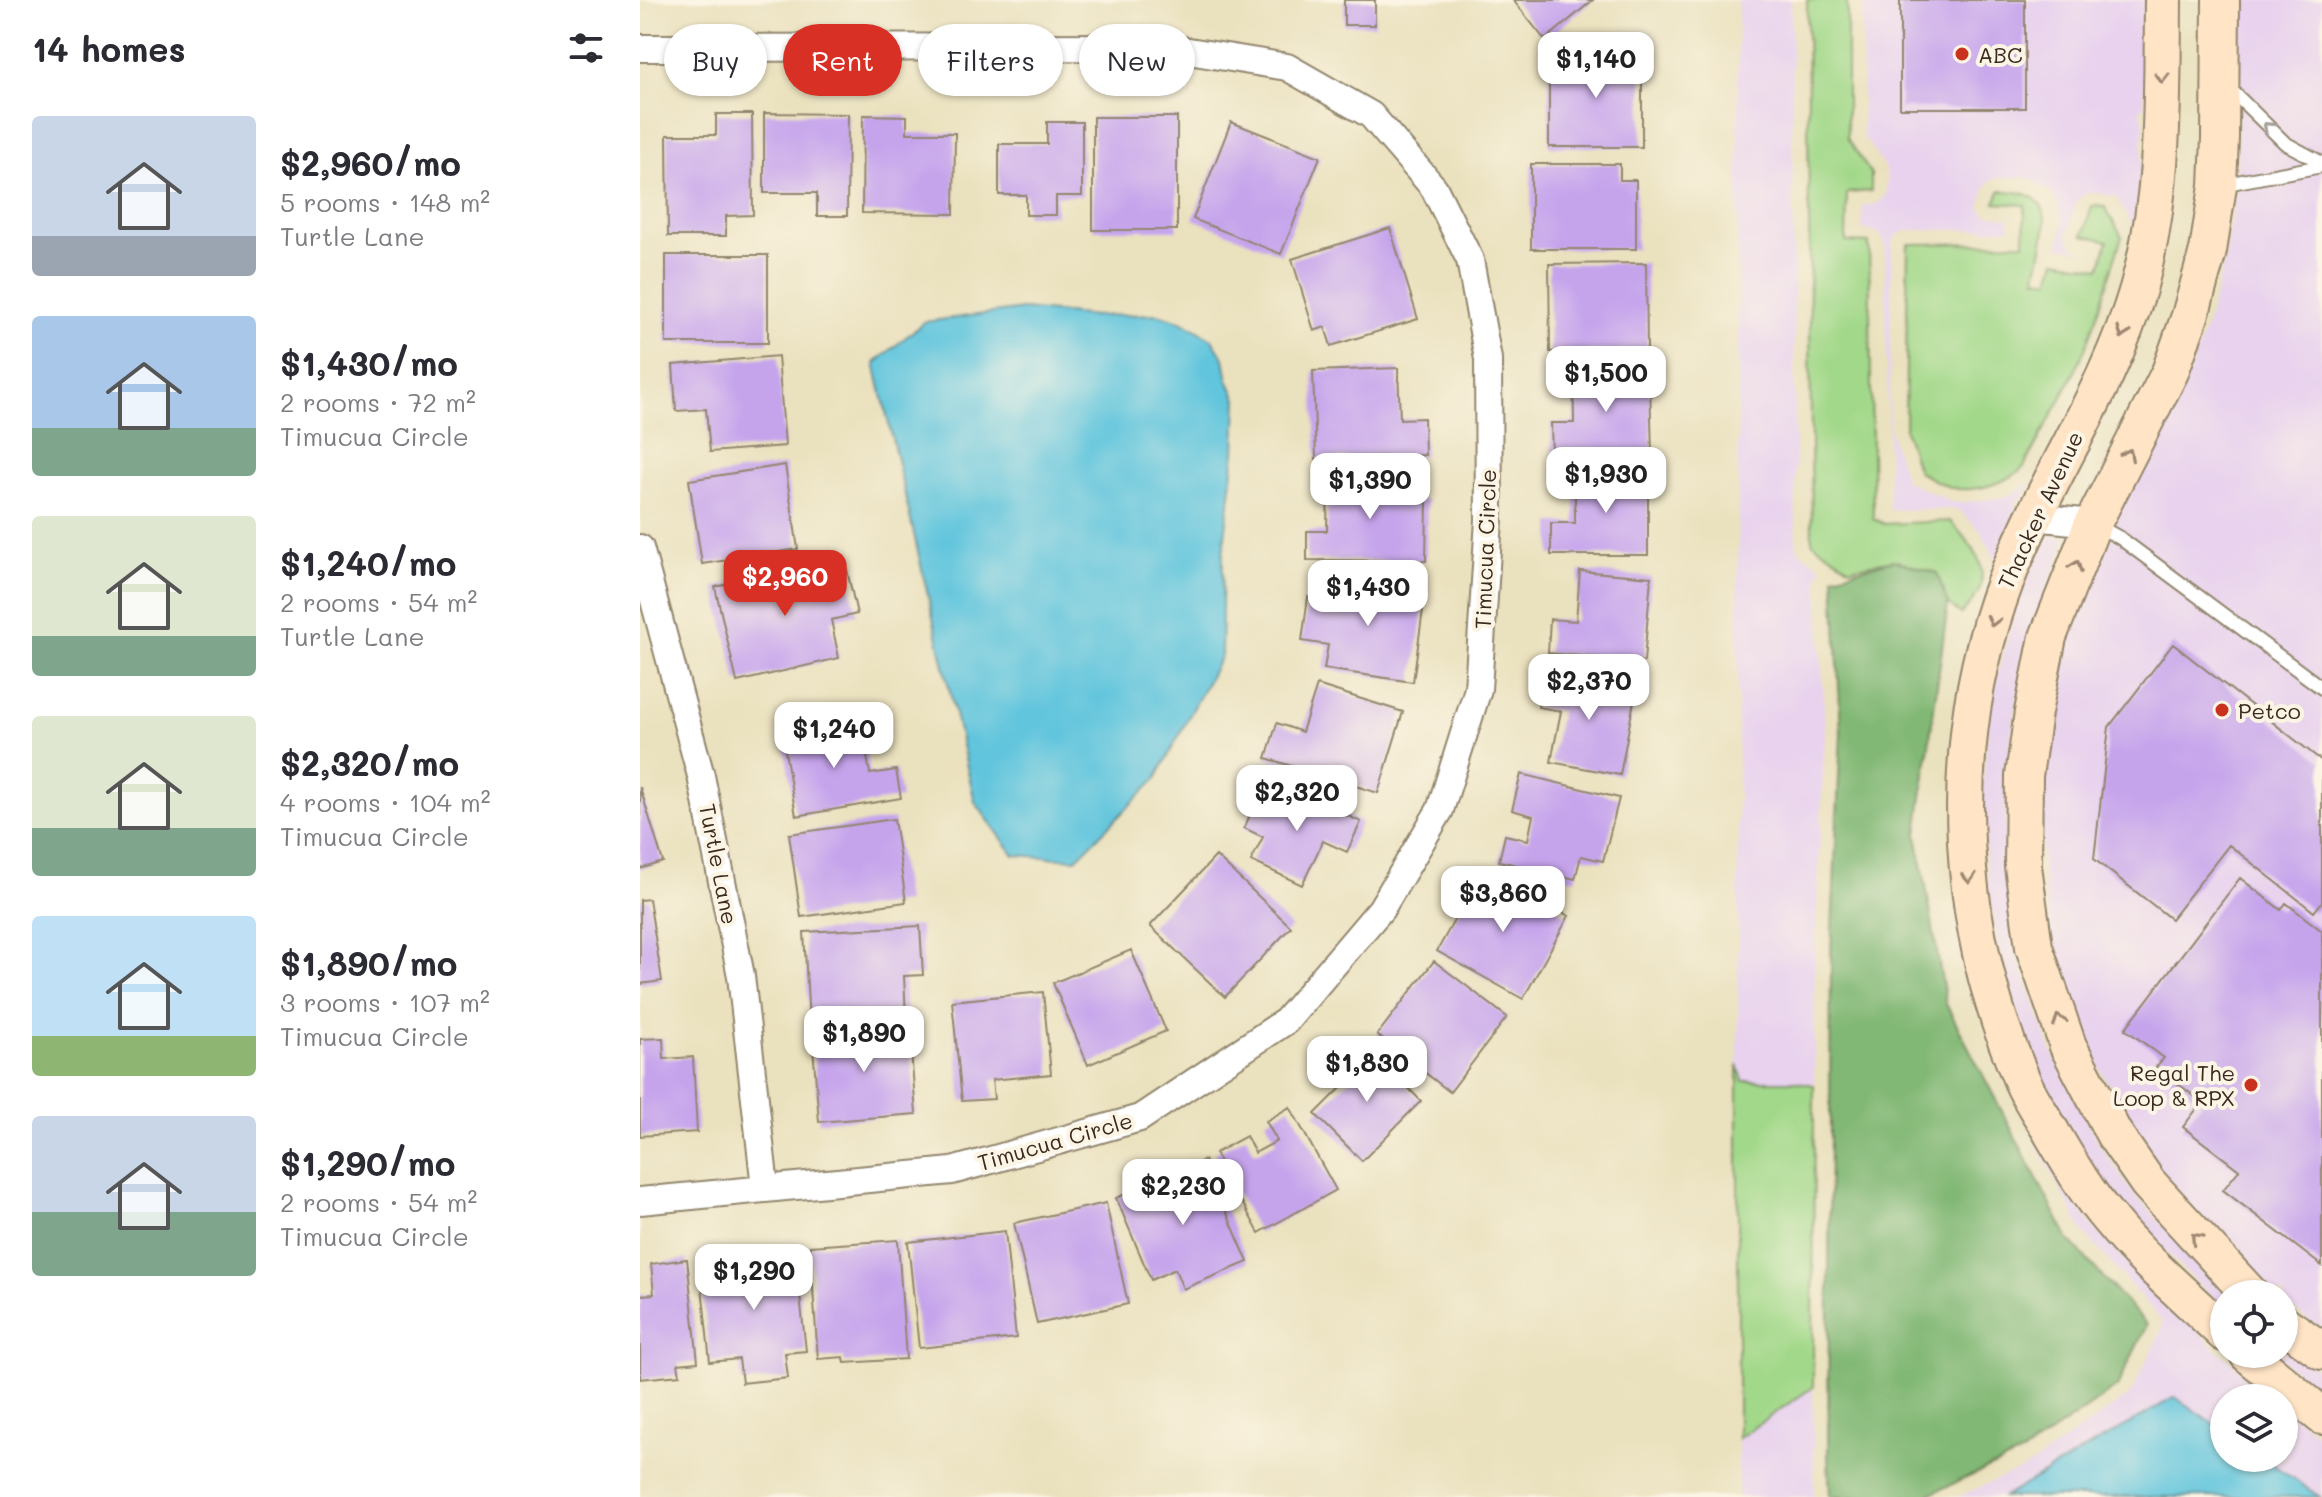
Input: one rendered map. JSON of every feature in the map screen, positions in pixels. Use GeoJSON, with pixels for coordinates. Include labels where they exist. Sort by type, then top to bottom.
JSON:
{"type":"FeatureCollection","features":[{"type":"Feature","properties":{"kind":"street","name":"Thacker Avenue"},"geometry":{"type":"LineString","coordinates":[[2163,0],[2160,179],[2138,290],[2120,343],[2033,517],[1998,602],[1974,692],[1964,791],[1969,890],[1983,969],[2022,1080],[2067,1160],[2110,1220],[2210,1319]]}},
{"type":"Feature","properties":{"kind":"street"},"geometry":{"type":"LineString","coordinates":[[2221,0],[2218,186],[2208,251],[2170,372],[2093,523],[2048,637],[2025,763],[2023,866],[2034,947],[2068,1046],[2114,1134],[2148,1183],[2237,1280]]}},
{"type":"Feature","properties":{"kind":"street","name":"Timucua Circle"},"geometry":{"type":"LineString","coordinates":[[640,48],[1164,47],[1287,67],[1371,115],[1434,188],[1470,260],[1488,359],[1489,520],[1478,689],[1440,810],[1381,909],[1286,1021],[1140,1118],[952,1171],[640,1201]]}},
{"type":"Feature","properties":{"kind":"street"},"geometry":{"type":"LineString","coordinates":[[2162,120],[2171,153],[2183,171],[2196,180],[2218,186]]}},
{"type":"Feature","properties":{"kind":"street"},"geometry":{"type":"LineString","coordinates":[[2033,517],[2093,523]]}},
{"type":"Feature","properties":{"kind":"street","name":"Turtle Lane"},"geometry":{"type":"LineString","coordinates":[[640,548],[701,776],[729,914],[741,976],[765,1187]]}},
{"type":"Feature","properties":{"kind":"street"},"geometry":{"type":"LineString","coordinates":[[2298,1334],[2322,1351]]}},
{"type":"Feature","properties":{"kind":"street"},"geometry":{"type":"LineString","coordinates":[[2265,1368],[2322,1416]]}},
{"type":"Feature","properties":{"kind":"lane"},"geometry":{"type":"LineString","coordinates":[[2221,80],[2285,143],[2322,165]]}},
{"type":"Feature","properties":{"kind":"lane"},"geometry":{"type":"LineString","coordinates":[[2218,186],[2322,165]]}},
{"type":"Feature","properties":{"kind":"lane"},"geometry":{"type":"LineString","coordinates":[[2093,523],[2120,538],[2322,688]]}},
{"type":"Feature","properties":{"kind":"shaded area"},"geometry":{"type":"Polygon","coordinates":[[[1738,0],[1791,0],[1796,543],[1799,551],[1822,567],[1818,577],[1825,733],[1815,951],[1814,1085],[1792,1081],[1743,1081],[1738,1065],[1738,0]]]}},
{"type":"Feature","properties":{"kind":"shaded area"},"geometry":{"type":"Polygon","coordinates":[[[1863,0],[2144,0],[2144,107],[2140,109],[2144,122],[2141,177],[2133,227],[2116,197],[2093,192],[2083,195],[2076,202],[2067,236],[2074,248],[2088,252],[2059,247],[2063,222],[2054,196],[2032,179],[2000,177],[1986,186],[1980,207],[1986,214],[2009,218],[2009,229],[1908,230],[1896,236],[1892,244],[1889,429],[1905,480],[1958,503],[2006,497],[2031,480],[2022,499],[2016,499],[2015,513],[1996,560],[1981,532],[1958,509],[1889,510],[1885,243],[1879,233],[1862,229],[1863,205],[1876,204],[1883,199],[1887,191],[1887,175],[1862,134],[1863,0]]]}},
{"type":"Feature","properties":{"kind":"shaded area"},"geometry":{"type":"Polygon","coordinates":[[[2240,0],[2322,0],[2322,1330],[2298,1313],[2298,1280],[2261,1280],[2163,1174],[2131,1127],[2085,1040],[2052,943],[2042,865],[2043,778],[2051,714],[2066,641],[2105,541],[2109,541],[2111,527],[2188,376],[2226,255],[2241,176],[2237,175],[2240,0]]]}},
{"type":"Feature","properties":{"kind":"shaded area"},"geometry":{"type":"Polygon","coordinates":[[[2045,535],[2067,537],[2031,631],[2015,709],[2006,776],[2005,865],[2016,952],[2051,1051],[2098,1143],[2133,1193],[2213,1280],[2210,1280],[2210,1295],[2124,1211],[2083,1152],[2039,1074],[2002,965],[1988,889],[1982,792],[1992,695],[2016,607],[2045,535]]]}},
{"type":"Feature","properties":{"kind":"shaded area"},"geometry":{"type":"Polygon","coordinates":[[[2025,1123],[2094,1229],[2210,1343],[2210,1368],[2238,1368],[2257,1384],[2210,1384],[2210,1422],[2175,1398],[2004,1497],[1957,1497],[2028,1467],[2130,1395],[2161,1331],[2162,1321],[2083,1232],[2025,1123]]]}},
{"type":"Feature","properties":{"kind":"shaded area"},"geometry":{"type":"Polygon","coordinates":[[[2298,1355],[2322,1372],[2322,1393],[2292,1368],[2298,1368],[2298,1355]]]}},
{"type":"Feature","properties":{"kind":"shaded area"},"geometry":{"type":"Polygon","coordinates":[[[1813,1387],[1814,1497],[1738,1497],[1738,1438],[1813,1387]]]}},
{"type":"Feature","properties":{"kind":"shaded area"},"geometry":{"type":"Polygon","coordinates":[[[2298,1418],[2322,1438],[2322,1497],[2284,1472],[2298,1472],[2298,1418]]]}},
{"type":"Feature","properties":{"kind":"green space"},"geometry":{"type":"Polygon","coordinates":[[[1807,0],[1847,0],[1847,138],[1871,174],[1871,191],[1847,193],[1846,242],[1869,243],[1873,518],[1884,524],[1950,521],[1969,543],[1981,569],[1977,595],[1961,614],[1948,604],[1937,573],[1893,560],[1850,568],[1812,542],[1807,0]]]}},
{"type":"Feature","properties":{"kind":"green space"},"geometry":{"type":"Polygon","coordinates":[[[2000,191],[2021,193],[2034,198],[2042,207],[2045,232],[2036,278],[2050,280],[2056,260],[2100,268],[2108,241],[2083,235],[2092,206],[2105,207],[2122,237],[2082,355],[2024,467],[1991,485],[1971,489],[1953,488],[1918,472],[1905,430],[1908,244],[2024,243],[2025,205],[1995,203],[2000,191]]]}},
{"type":"Feature","properties":{"kind":"green space"},"geometry":{"type":"Polygon","coordinates":[[[1893,560],[1937,573],[1948,604],[1917,834],[1946,1004],[2069,1240],[2147,1325],[2117,1387],[2021,1454],[1923,1497],[1830,1497],[1831,951],[1841,733],[1834,576],[1893,560]]]}},
{"type":"Feature","properties":{"kind":"green space"},"geometry":{"type":"Polygon","coordinates":[[[1738,1065],[1743,1081],[1792,1081],[1814,1085],[1813,1387],[1738,1438],[1738,1065]]]}},
{"type":"Feature","properties":{"kind":"water"},"geometry":{"type":"Polygon","coordinates":[[[1023,309],[1096,316],[1158,314],[1183,322],[1212,339],[1224,358],[1228,380],[1237,399],[1235,452],[1223,554],[1221,656],[1156,779],[1076,859],[1014,855],[975,802],[875,363],[924,322],[1023,309]]]}},
{"type":"Feature","properties":{"kind":"water"},"geometry":{"type":"Polygon","coordinates":[[[2175,1397],[2210,1421],[2210,1472],[2283,1472],[2320,1497],[2004,1497],[2175,1397]]]}},
{"type":"Feature","properties":{"kind":"building"},"geometry":{"type":"Polygon","coordinates":[[[1344,0],[1375,0],[1375,25],[1344,25],[1344,0]]]}},
{"type":"Feature","properties":{"kind":"building"},"geometry":{"type":"Polygon","coordinates":[[[1513,0],[1593,0],[1545,40],[1513,0]]]}},
{"type":"Feature","properties":{"kind":"building","name":"ABC"},"geometry":{"type":"Polygon","coordinates":[[[1900,0],[2025,0],[2025,108],[1900,108],[1900,0]]]}},
{"type":"Feature","properties":{"kind":"building"},"geometry":{"type":"Polygon","coordinates":[[[1549,52],[1642,52],[1642,147],[1549,147],[1549,52]]]}},
{"type":"Feature","properties":{"kind":"building"},"geometry":{"type":"Polygon","coordinates":[[[764,113],[848,114],[847,216],[817,216],[817,193],[764,193],[764,113]]]}},
{"type":"Feature","properties":{"kind":"building"},"geometry":{"type":"Polygon","coordinates":[[[716,114],[752,114],[753,215],[726,216],[726,236],[668,236],[667,135],[716,135],[716,114]]]}},
{"type":"Feature","properties":{"kind":"building"},"geometry":{"type":"Polygon","coordinates":[[[863,115],[907,116],[907,133],[955,133],[954,214],[862,213],[863,115]]]}},
{"type":"Feature","properties":{"kind":"building"},"geometry":{"type":"Polygon","coordinates":[[[1093,117],[1177,117],[1177,230],[1093,230],[1093,117]]]}},
{"type":"Feature","properties":{"kind":"building"},"geometry":{"type":"Polygon","coordinates":[[[1047,122],[1082,122],[1082,196],[1056,196],[1056,215],[1026,215],[1026,195],[999,195],[999,144],[1047,144],[1047,122]]]}},
{"type":"Feature","properties":{"kind":"building"},"geometry":{"type":"Polygon","coordinates":[[[1231,122],[1320,157],[1281,254],[1193,219],[1231,122]]]}},
{"type":"Feature","properties":{"kind":"building"},"geometry":{"type":"Polygon","coordinates":[[[1531,164],[1620,164],[1620,180],[1636,180],[1636,249],[1531,249],[1531,164]]]}},
{"type":"Feature","properties":{"kind":"building"},"geometry":{"type":"Polygon","coordinates":[[[1390,228],[1418,319],[1331,346],[1325,327],[1314,331],[1292,259],[1390,228]]]}},
{"type":"Feature","properties":{"kind":"building"},"geometry":{"type":"Polygon","coordinates":[[[666,255],[768,255],[768,343],[666,343],[666,255]]]}},
{"type":"Feature","properties":{"kind":"building"},"geometry":{"type":"Polygon","coordinates":[[[1646,263],[1647,350],[1550,352],[1549,264],[1646,263]]]}},
{"type":"Feature","properties":{"kind":"building"},"geometry":{"type":"Polygon","coordinates":[[[778,356],[785,446],[710,452],[706,409],[676,411],[673,365],[778,356]]]}},
{"type":"Feature","properties":{"kind":"building"},"geometry":{"type":"Polygon","coordinates":[[[1629,363],[1629,383],[1650,383],[1652,454],[1552,456],[1551,423],[1574,423],[1573,364],[1629,363]]]}},
{"type":"Feature","properties":{"kind":"building"},"geometry":{"type":"Polygon","coordinates":[[[1398,368],[1400,419],[1424,418],[1425,455],[1316,459],[1313,371],[1398,368]]]}},
{"type":"Feature","properties":{"kind":"building"},"geometry":{"type":"Polygon","coordinates":[[[785,465],[798,549],[702,564],[689,480],[785,465]]]}},
{"type":"Feature","properties":{"kind":"building"},"geometry":{"type":"Polygon","coordinates":[[[1575,469],[1648,469],[1648,555],[1551,555],[1551,523],[1575,523],[1575,469]]]}},
{"type":"Feature","properties":{"kind":"building"},"geometry":{"type":"Polygon","coordinates":[[[1328,474],[1405,475],[1405,500],[1427,500],[1426,561],[1307,560],[1307,531],[1327,531],[1328,474]]]}},
{"type":"Feature","properties":{"kind":"building"},"geometry":{"type":"Polygon","coordinates":[[[844,557],[857,614],[831,620],[839,658],[737,682],[715,587],[844,557]]]}},
{"type":"Feature","properties":{"kind":"building"},"geometry":{"type":"Polygon","coordinates":[[[1580,571],[1651,577],[1644,662],[1548,653],[1550,619],[1576,621],[1580,571]]]}},
{"type":"Feature","properties":{"kind":"building"},"geometry":{"type":"Polygon","coordinates":[[[1339,576],[1426,588],[1413,682],[1324,669],[1328,645],[1302,641],[1308,597],[1336,601],[1339,576]]]}},
{"type":"Feature","properties":{"kind":"building"},"geometry":{"type":"Polygon","coordinates":[[[2173,644],[2322,761],[2322,902],[2314,912],[2229,845],[2171,919],[2094,859],[2109,727],[2173,644]]]}},
{"type":"Feature","properties":{"kind":"building"},"geometry":{"type":"Polygon","coordinates":[[[1544,673],[1636,690],[1620,775],[1551,762],[1561,711],[1538,707],[1544,673]]]}},
{"type":"Feature","properties":{"kind":"building"},"geometry":{"type":"Polygon","coordinates":[[[1317,685],[1403,712],[1378,793],[1266,758],[1277,723],[1302,732],[1317,685]]]}},
{"type":"Feature","properties":{"kind":"building"},"geometry":{"type":"Polygon","coordinates":[[[861,720],[870,774],[896,770],[901,798],[796,816],[782,733],[861,720]]]}},
{"type":"Feature","properties":{"kind":"building"},"geometry":{"type":"Polygon","coordinates":[[[1521,774],[1619,798],[1603,861],[1581,856],[1575,879],[1499,861],[1505,835],[1528,840],[1533,816],[1512,810],[1521,774]]]}},
{"type":"Feature","properties":{"kind":"building"},"geometry":{"type":"Polygon","coordinates":[[[640,787],[663,862],[640,869],[640,787]]]}},
{"type":"Feature","properties":{"kind":"building"},"geometry":{"type":"Polygon","coordinates":[[[1287,787],[1361,822],[1347,852],[1323,841],[1302,885],[1251,861],[1263,837],[1244,828],[1258,798],[1278,808],[1287,787]]]}},
{"type":"Feature","properties":{"kind":"building"},"geometry":{"type":"Polygon","coordinates":[[[894,819],[906,902],[801,917],[789,834],[894,819]]]}},
{"type":"Feature","properties":{"kind":"building"},"geometry":{"type":"Polygon","coordinates":[[[1216,856],[1291,927],[1225,997],[1150,926],[1216,856]]]}},
{"type":"Feature","properties":{"kind":"building"},"geometry":{"type":"Polygon","coordinates":[[[1483,868],[1569,916],[1523,999],[1437,951],[1483,868]]]}},
{"type":"Feature","properties":{"kind":"building","name":"Regal The Loop & RPX"},"geometry":{"type":"Polygon","coordinates":[[[2240,878],[2281,910],[2286,903],[2322,931],[2322,1266],[2223,1190],[2239,1170],[2183,1127],[2202,1102],[2156,1067],[2164,1058],[2125,1029],[2240,878]]]}},
{"type":"Feature","properties":{"kind":"building"},"geometry":{"type":"Polygon","coordinates":[[[649,899],[662,981],[640,984],[640,900],[649,899]]]}},
{"type":"Feature","properties":{"kind":"building"},"geometry":{"type":"Polygon","coordinates":[[[920,926],[923,975],[904,976],[906,1017],[809,1023],[804,932],[920,926]]]}},
{"type":"Feature","properties":{"kind":"building"},"geometry":{"type":"Polygon","coordinates":[[[1131,950],[1166,1031],[1088,1065],[1053,983],[1131,950]]]}},
{"type":"Feature","properties":{"kind":"building"},"geometry":{"type":"Polygon","coordinates":[[[1434,961],[1507,1017],[1450,1092],[1377,1035],[1434,961]]]}},
{"type":"Feature","properties":{"kind":"building"},"geometry":{"type":"Polygon","coordinates":[[[1043,992],[1051,1074],[992,1080],[994,1099],[962,1101],[952,1001],[1043,992]]]}},
{"type":"Feature","properties":{"kind":"building"},"geometry":{"type":"Polygon","coordinates":[[[909,1026],[916,1114],[819,1122],[812,1034],[909,1026]]]}},
{"type":"Feature","properties":{"kind":"building"},"geometry":{"type":"Polygon","coordinates":[[[663,1038],[664,1059],[693,1057],[697,1132],[640,1136],[640,1039],[663,1038]]]}},
{"type":"Feature","properties":{"kind":"building"},"geometry":{"type":"Polygon","coordinates":[[[1363,1042],[1421,1101],[1362,1161],[1315,1114],[1356,1073],[1344,1061],[1363,1042]]]}},
{"type":"Feature","properties":{"kind":"building"},"geometry":{"type":"Polygon","coordinates":[[[1290,1107],[1336,1190],[1259,1233],[1215,1153],[1246,1136],[1255,1153],[1277,1141],[1266,1121],[1290,1107]]]}},
{"type":"Feature","properties":{"kind":"building"},"geometry":{"type":"Polygon","coordinates":[[[1204,1160],[1248,1262],[1183,1289],[1175,1269],[1151,1280],[1116,1198],[1204,1160]]]}},
{"type":"Feature","properties":{"kind":"building"},"geometry":{"type":"Polygon","coordinates":[[[1106,1203],[1128,1304],[1037,1324],[1014,1223],[1106,1203]]]}},
{"type":"Feature","properties":{"kind":"building"},"geometry":{"type":"Polygon","coordinates":[[[1005,1231],[1016,1338],[919,1348],[908,1242],[1005,1231]]]}},
{"type":"Feature","properties":{"kind":"building"},"geometry":{"type":"Polygon","coordinates":[[[898,1240],[906,1359],[845,1363],[844,1357],[818,1359],[810,1246],[898,1240]]]}},
{"type":"Feature","properties":{"kind":"building"},"geometry":{"type":"Polygon","coordinates":[[[795,1249],[806,1351],[785,1353],[788,1378],[742,1383],[739,1359],[710,1362],[699,1259],[795,1249]]]}},
{"type":"Feature","properties":{"kind":"building"},"geometry":{"type":"Polygon","coordinates":[[[687,1259],[698,1362],[678,1364],[680,1375],[640,1379],[640,1295],[654,1294],[651,1264],[687,1259]]]}},
{"type":"Feature","properties":{"kind":"place","name":"ABC"},"geometry":{"type":"Point","coordinates":[1962,54]}},
{"type":"Feature","properties":{"kind":"place","name":"Petco"},"geometry":{"type":"Point","coordinates":[2222,710]}},
{"type":"Feature","properties":{"kind":"place","name":"Regal The Loop & RPX"},"geometry":{"type":"Point","coordinates":[2251,1085]}}]}
